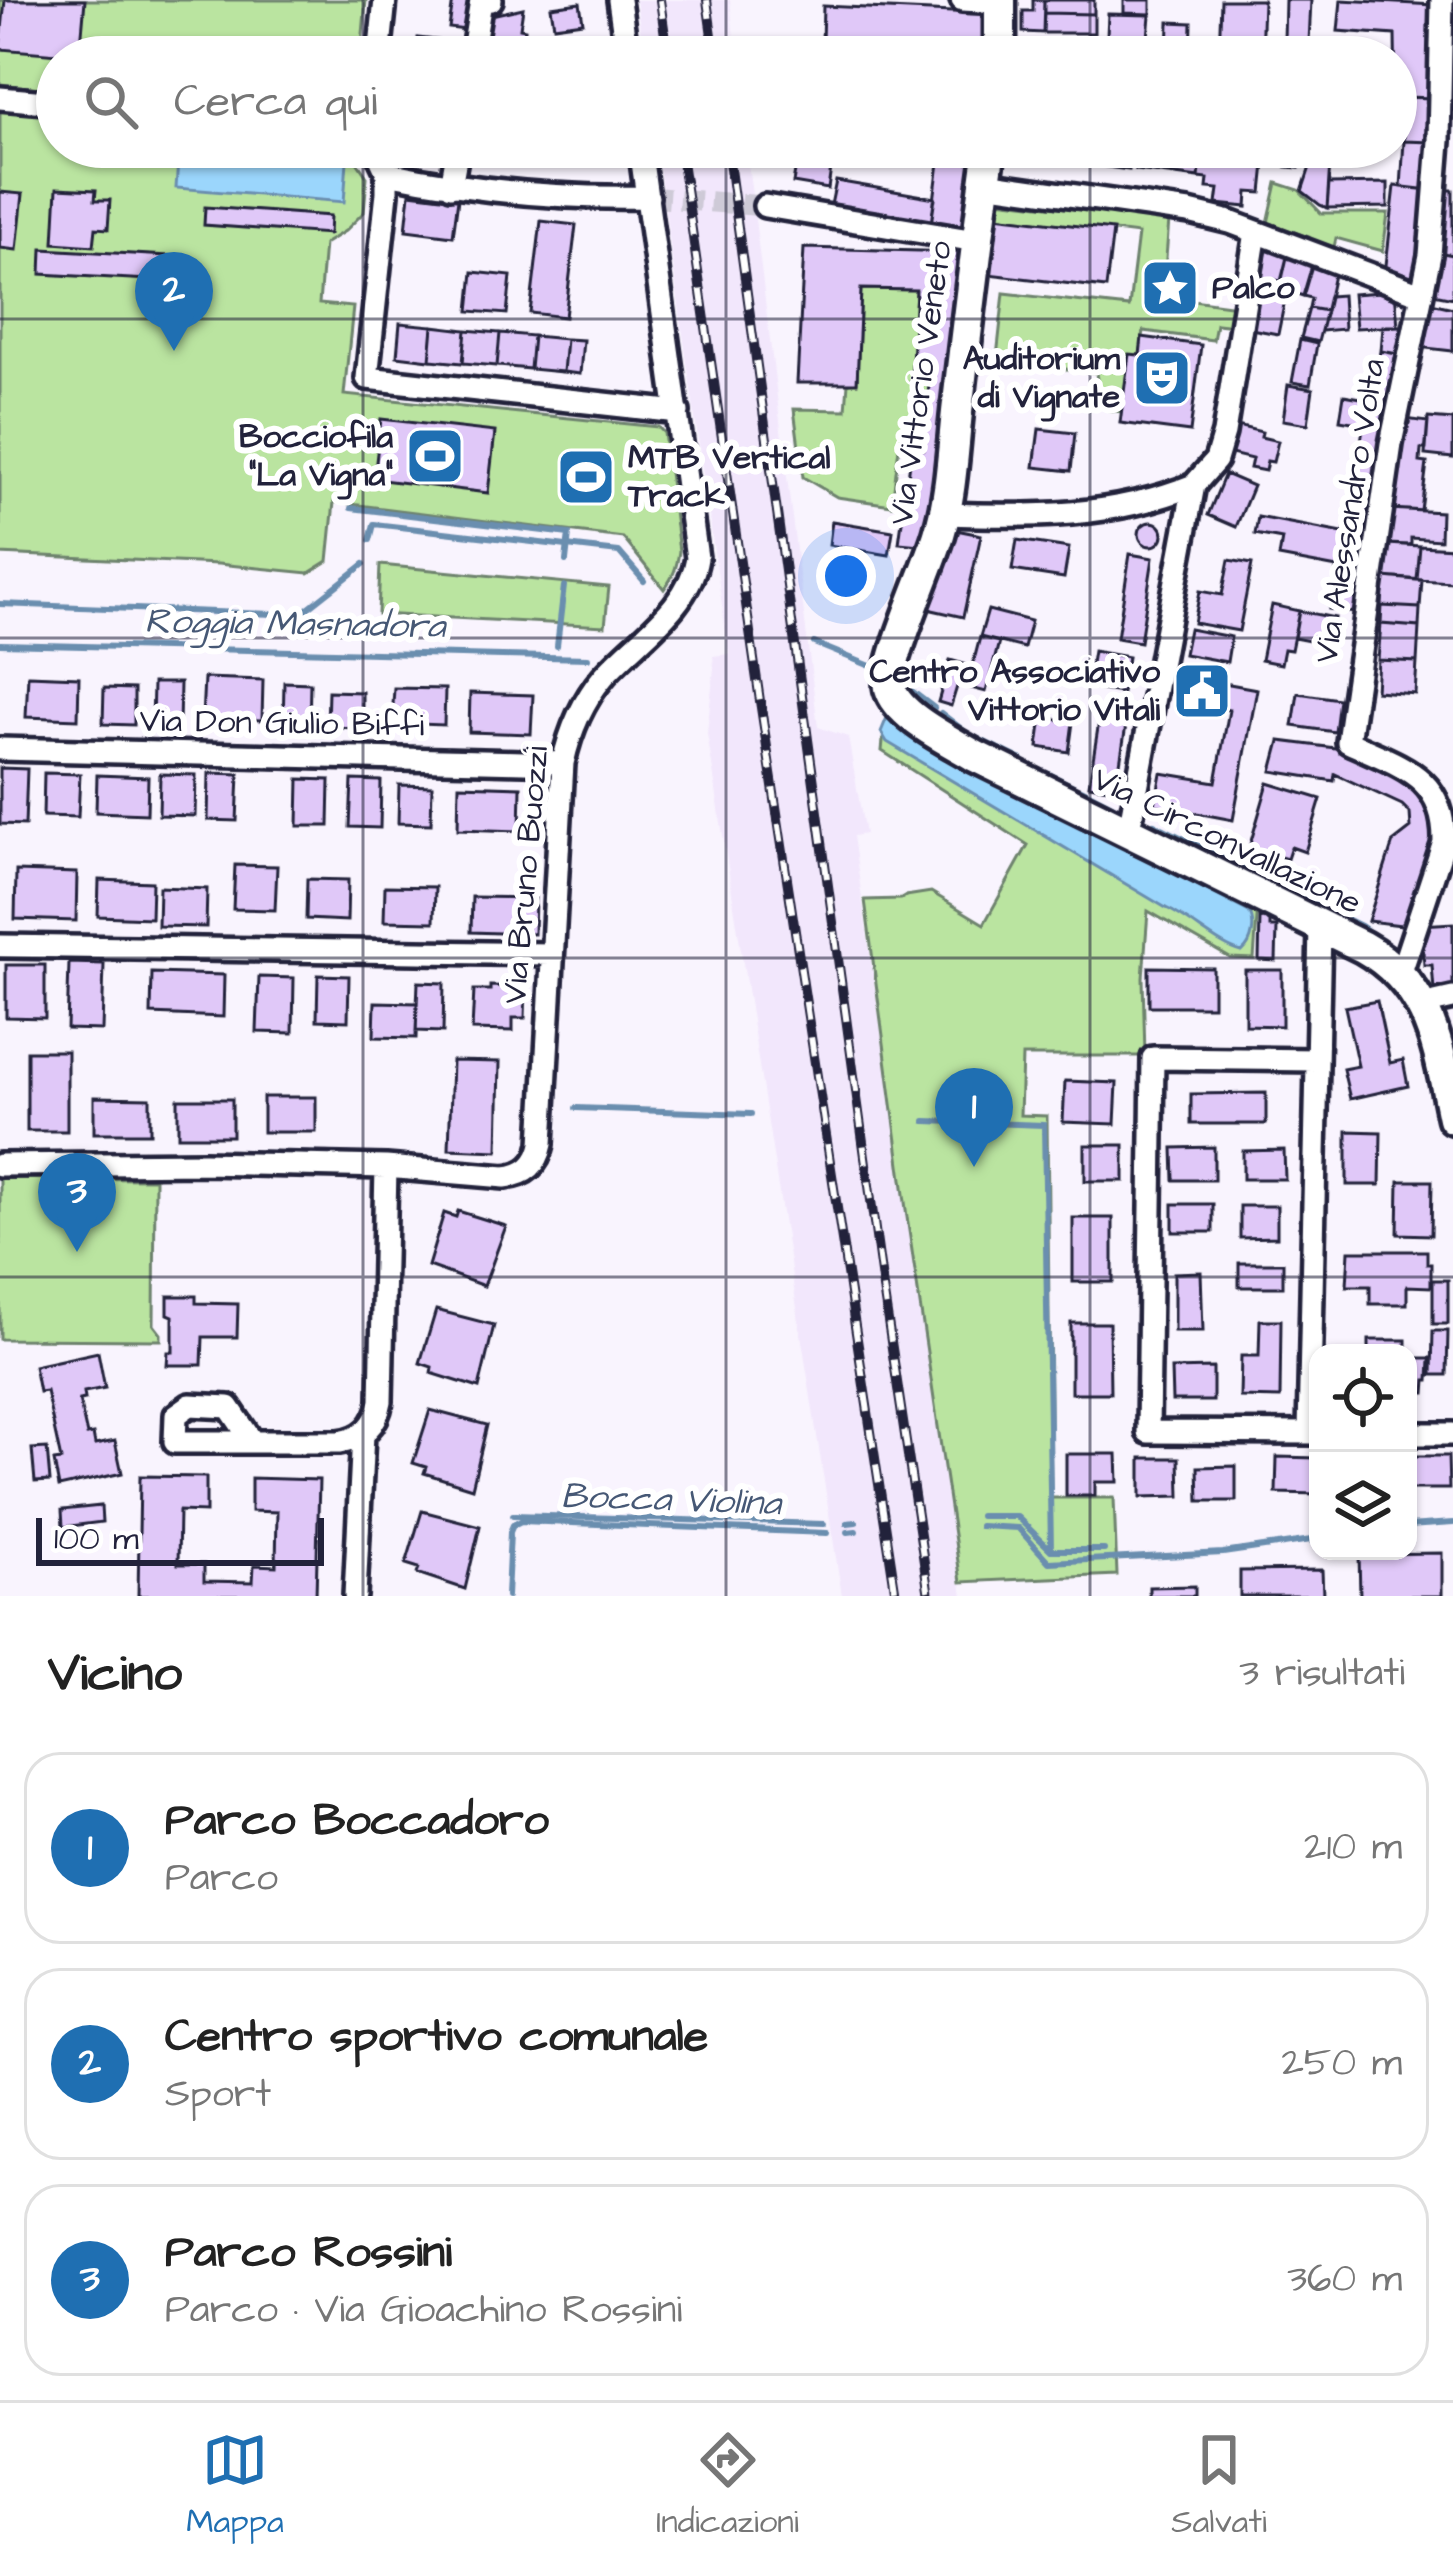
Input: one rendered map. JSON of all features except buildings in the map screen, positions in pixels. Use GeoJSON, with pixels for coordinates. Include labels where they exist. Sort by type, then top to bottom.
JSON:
{"type":"FeatureCollection","features":[{"type":"Feature","properties":{"kind":"street"},"geometry":{"type":"LineString","coordinates":[[381,36],[385,0]]}},
{"type":"Feature","properties":{"kind":"street"},"geometry":{"type":"LineString","coordinates":[[475,36],[481,1],[491,0]]}},
{"type":"Feature","properties":{"kind":"street"},"geometry":{"type":"LineString","coordinates":[[619,0],[624,36]]}},
{"type":"Feature","properties":{"kind":"street"},"geometry":{"type":"LineString","coordinates":[[962,0],[1000,1],[1000,36]]}},
{"type":"Feature","properties":{"kind":"street","name":"Via Alessandro Volta"},"geometry":{"type":"LineString","coordinates":[[1400,975],[1444,842],[1442,812],[1425,781],[1348,742],[1391,444],[1430,255],[1442,0]]}},
{"type":"Feature","properties":{"kind":"street"},"geometry":{"type":"LineString","coordinates":[[0,98],[36,101]]}},
{"type":"Feature","properties":{"kind":"street"},"geometry":{"type":"LineString","coordinates":[[385,168],[367,377],[678,412]]}},
{"type":"Feature","properties":{"kind":"street"},"geometry":{"type":"LineString","coordinates":[[451,186],[454,168]]}},
{"type":"Feature","properties":{"kind":"street","name":"Via Bruno Buozzi"},"geometry":{"type":"LineString","coordinates":[[386,1166],[506,1177],[521,1174],[538,1156],[563,763],[572,730],[592,691],[682,597],[693,576],[697,553],[643,168]]}},
{"type":"Feature","properties":{"kind":"street","name":"Via Vittorio Veneto"},"geometry":{"type":"LineString","coordinates":[[892,692],[892,662],[945,514],[987,168]]}},
{"type":"Feature","properties":{"kind":"street"},"geometry":{"type":"LineString","coordinates":[[387,173],[525,194],[648,197]]}},
{"type":"Feature","properties":{"kind":"street"},"geometry":{"type":"LineString","coordinates":[[985,183],[1189,212],[1421,294]]}},
{"type":"Feature","properties":{"kind":"street"},"geometry":{"type":"LineString","coordinates":[[765,206],[976,241]]}},
{"type":"Feature","properties":{"kind":"street"},"geometry":{"type":"LineString","coordinates":[[945,514],[1048,517],[1090,513],[1193,485],[1220,452],[1256,232]]}},
{"type":"Feature","properties":{"kind":"street"},"geometry":{"type":"LineString","coordinates":[[1129,830],[1193,485]]}},
{"type":"Feature","properties":{"kind":"street","name":"Via Circonvallazione"},"geometry":{"type":"LineString","coordinates":[[892,692],[916,719],[975,756],[1369,951],[1438,1002],[1437,1040],[1453,1118]]}},
{"type":"Feature","properties":{"kind":"street","name":"Via Don Giulio Biffi"},"geometry":{"type":"LineString","coordinates":[[0,749],[563,763]]}},
{"type":"Feature","properties":{"kind":"street"},"geometry":{"type":"LineString","coordinates":[[1314,1344],[1320,927]]}},
{"type":"Feature","properties":{"kind":"street"},"geometry":{"type":"LineString","coordinates":[[0,946],[551,955]]}},
{"type":"Feature","properties":{"kind":"street"},"geometry":{"type":"LineString","coordinates":[[1309,1433],[1148,1432],[1153,1058],[1317,1060]]}},
{"type":"Feature","properties":{"kind":"street"},"geometry":{"type":"LineString","coordinates":[[0,1165],[386,1166],[381,1401],[374,1422],[363,1434],[341,1442],[175,1442],[176,1415],[190,1405],[230,1407],[252,1441]]}},
{"type":"Feature","properties":{"kind":"street"},"geometry":{"type":"LineString","coordinates":[[356,1596],[363,1434]]}},
{"type":"Feature","properties":{"kind":"street"},"geometry":{"type":"LineString","coordinates":[[1417,1434],[1453,1434]]}},
{"type":"Feature","properties":{"kind":"shaded area"},"geometry":{"type":"Polygon","coordinates":[[[636,0],[730,0],[734,36],[641,36],[636,0]]]}},
{"type":"Feature","properties":{"kind":"shaded area"},"geometry":{"type":"Polygon","coordinates":[[[659,168],[749,168],[818,727],[848,737],[865,834],[853,836],[963,1596],[842,1596],[707,733],[713,656],[729,654],[659,168]]]}},
{"type":"Feature","properties":{"kind":"green space"},"geometry":{"type":"Polygon","coordinates":[[[0,0],[366,0],[363,36],[36,36],[36,88],[0,84],[0,0]]]}},
{"type":"Feature","properties":{"kind":"green space"},"geometry":{"type":"Polygon","coordinates":[[[0,109],[36,113],[36,168],[361,168],[367,177],[364,212],[324,244],[319,304],[353,307],[344,395],[658,427],[664,433],[679,551],[664,589],[623,538],[334,502],[328,561],[309,573],[0,554],[0,109]]]}},
{"type":"Feature","properties":{"kind":"green space"},"geometry":{"type":"Polygon","coordinates":[[[1277,183],[1299,190],[1321,213],[1388,213],[1383,251],[1336,238],[1332,256],[1309,247],[1309,237],[1268,223],[1277,183]]]}},
{"type":"Feature","properties":{"kind":"green space"},"geometry":{"type":"Polygon","coordinates":[[[997,200],[1169,220],[1163,296],[1237,306],[1235,326],[1216,324],[1213,340],[1144,331],[1140,355],[1129,355],[1122,412],[1108,410],[1096,373],[1021,363],[996,366],[1004,293],[1129,307],[1138,234],[995,216],[997,200]]]}},
{"type":"Feature","properties":{"kind":"green space"},"geometry":{"type":"Polygon","coordinates":[[[861,289],[916,290],[911,382],[929,385],[923,449],[899,447],[892,505],[837,497],[803,477],[794,409],[846,410],[848,383],[857,382],[861,289]]]}},
{"type":"Feature","properties":{"kind":"green space"},"geometry":{"type":"Polygon","coordinates":[[[380,565],[609,587],[605,626],[378,614],[380,565]]]}},
{"type":"Feature","properties":{"kind":"green space"},"geometry":{"type":"Polygon","coordinates":[[[890,714],[1258,904],[1254,959],[1230,958],[1148,911],[1143,978],[1145,1056],[1022,1056],[1020,1115],[1047,1116],[1051,1498],[1114,1498],[1117,1575],[961,1582],[865,900],[931,892],[984,924],[1028,845],[882,751],[890,714]]]}},
{"type":"Feature","properties":{"kind":"green space"},"geometry":{"type":"Polygon","coordinates":[[[0,1178],[155,1179],[154,1325],[161,1340],[0,1339],[0,1178]]]}},
{"type":"Feature","properties":{"kind":"water"},"geometry":{"type":"Polygon","coordinates":[[[177,168],[346,168],[344,202],[176,188],[177,168]]]}},
{"type":"Feature","properties":{"kind":"water"},"geometry":{"type":"Polygon","coordinates":[[[888,715],[974,769],[1249,912],[1253,927],[1246,948],[1242,952],[1224,944],[887,742],[881,732],[888,715]]]}},
{"type":"Feature","properties":{"kind":"waterway"},"geometry":{"type":"LineString","coordinates":[[351,508],[569,534],[566,561]]}},
{"type":"Feature","properties":{"kind":"waterway"},"geometry":{"type":"LineString","coordinates":[[370,540],[374,524],[619,552],[644,581]]}},
{"type":"Feature","properties":{"kind":"waterway"},"geometry":{"type":"LineString","coordinates":[[0,604],[299,615],[364,564]]}},
{"type":"Feature","properties":{"kind":"waterway"},"geometry":{"type":"LineString","coordinates":[[557,646],[564,586]]}},
{"type":"Feature","properties":{"kind":"waterway"},"geometry":{"type":"LineString","coordinates":[[814,643],[873,667]]}},
{"type":"Feature","properties":{"kind":"waterway","name":"Roggia Masnadora"},"geometry":{"type":"LineString","coordinates":[[0,644],[588,658]]}},
{"type":"Feature","properties":{"kind":"waterway"},"geometry":{"type":"LineString","coordinates":[[909,689],[934,708]]}},
{"type":"Feature","properties":{"kind":"waterway"},"geometry":{"type":"LineString","coordinates":[[941,713],[963,730]]}},
{"type":"Feature","properties":{"kind":"waterway"},"geometry":{"type":"LineString","coordinates":[[972,736],[1022,760]]}},
{"type":"Feature","properties":{"kind":"waterway"},"geometry":{"type":"LineString","coordinates":[[1049,774],[1073,786]]}},
{"type":"Feature","properties":{"kind":"waterway"},"geometry":{"type":"LineString","coordinates":[[1081,789],[1112,805]]}},
{"type":"Feature","properties":{"kind":"waterway"},"geometry":{"type":"LineString","coordinates":[[1154,824],[1227,860]]}},
{"type":"Feature","properties":{"kind":"waterway"},"geometry":{"type":"LineString","coordinates":[[1240,867],[1321,907]]}},
{"type":"Feature","properties":{"kind":"waterway"},"geometry":{"type":"LineString","coordinates":[[1332,912],[1385,944]]}},
{"type":"Feature","properties":{"kind":"waterway"},"geometry":{"type":"LineString","coordinates":[[576,1108],[751,1114]]}},
{"type":"Feature","properties":{"kind":"waterway"},"geometry":{"type":"LineString","coordinates":[[925,1121],[1044,1125],[1051,1550]]}},
{"type":"Feature","properties":{"kind":"waterway"},"geometry":{"type":"LineString","coordinates":[[513,1515],[824,1524]]}},
{"type":"Feature","properties":{"kind":"waterway"},"geometry":{"type":"LineString","coordinates":[[980,1516],[1016,1516],[1051,1550],[1104,1550]]}},
{"type":"Feature","properties":{"kind":"waterway","name":"Bocca Violina"},"geometry":{"type":"LineString","coordinates":[[507,1596],[510,1532],[521,1521],[827,1533]]}},
{"type":"Feature","properties":{"kind":"waterway"},"geometry":{"type":"LineString","coordinates":[[847,1523],[856,1522]]}},
{"type":"Feature","properties":{"kind":"waterway","name":"Bocca Violina"},"geometry":{"type":"LineString","coordinates":[[1417,1525],[1453,1523]]}},
{"type":"Feature","properties":{"kind":"waterway","name":"Bocca Violina"},"geometry":{"type":"LineString","coordinates":[[980,1526],[1018,1528],[1049,1562],[1223,1553],[1309,1540]]}},
{"type":"Feature","properties":{"kind":"waterway","name":"Bocca Violina"},"geometry":{"type":"LineString","coordinates":[[848,1532],[856,1531]]}},
{"type":"Feature","properties":{"kind":"tunnel"},"geometry":{"type":"LineString","coordinates":[[648,197],[765,206]]}},
{"type":"Feature","properties":{"kind":"railway"},"geometry":{"type":"LineString","coordinates":[[660,0],[665,36]]}},
{"type":"Feature","properties":{"kind":"railway"},"geometry":{"type":"LineString","coordinates":[[707,0],[712,36]]}},
{"type":"Feature","properties":{"kind":"railway"},"geometry":{"type":"LineString","coordinates":[[683,168],[896,1596]]}},
{"type":"Feature","properties":{"kind":"railway"},"geometry":{"type":"LineString","coordinates":[[730,168],[929,1596]]}},
{"type":"Feature","properties":{"kind":"place","name":"Palco"},"geometry":{"type":"Point","coordinates":[1170,288]}},
{"type":"Feature","properties":{"kind":"place","name":"Centro sportivo comunale"},"geometry":{"type":"Point","coordinates":[174,351]}},
{"type":"Feature","properties":{"kind":"place","name":"Auditorium di Vignate"},"geometry":{"type":"Point","coordinates":[1162,378]}},
{"type":"Feature","properties":{"kind":"place","name":"Bocciofila \"La Vigna\""},"geometry":{"type":"Point","coordinates":[435,456]}},
{"type":"Feature","properties":{"kind":"place","name":"MTB Vertical Track"},"geometry":{"type":"Point","coordinates":[586,477]}},
{"type":"Feature","properties":{"kind":"place","name":"Centro Associativo Vittorio Vitali"},"geometry":{"type":"Point","coordinates":[1202,691]}},
{"type":"Feature","properties":{"kind":"place","name":"Parco Boccadoro"},"geometry":{"type":"Point","coordinates":[974,1167]}},
{"type":"Feature","properties":{"kind":"place","name":"Parco Rossini"},"geometry":{"type":"Point","coordinates":[77,1252]}}]}
